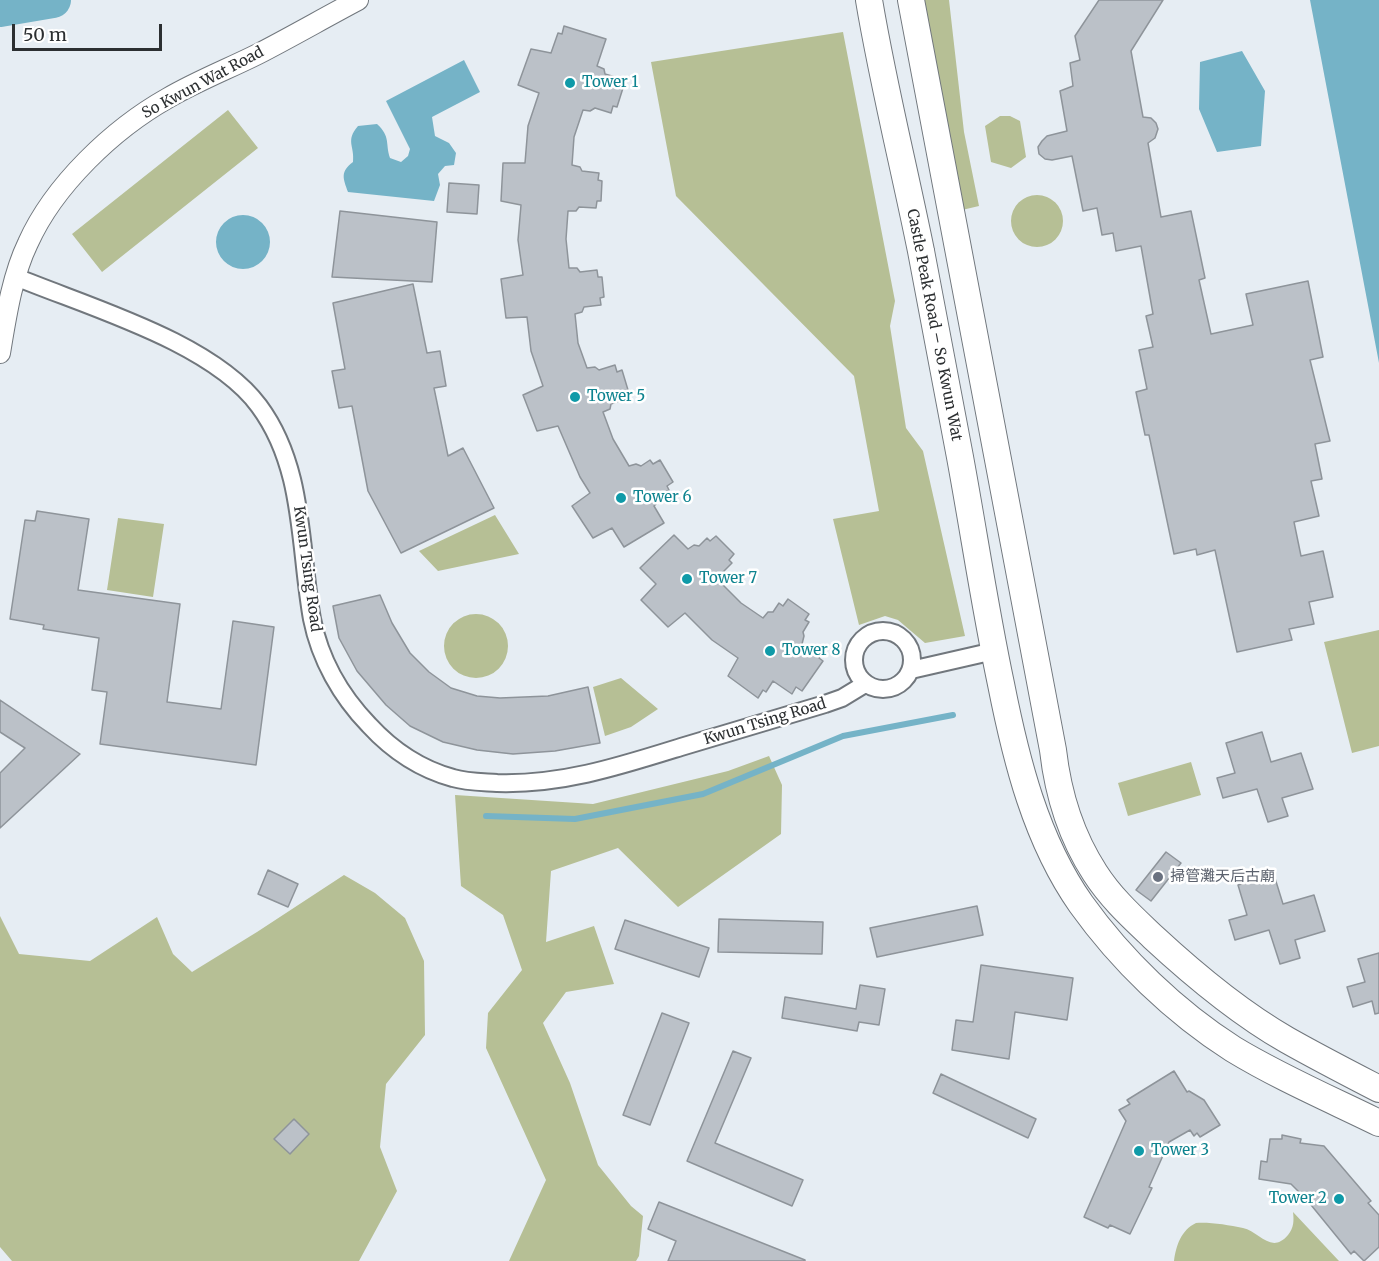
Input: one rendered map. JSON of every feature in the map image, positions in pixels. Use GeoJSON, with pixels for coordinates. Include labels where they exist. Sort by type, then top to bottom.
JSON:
{"type":"FeatureCollection","features":[{"type":"Feature","properties":{"kind":"main road","name":"Castle Peak Road – So Kwun Wat"},"geometry":{"type":"LineString","coordinates":[[868,0],[921,250],[994,651],[1016,753],[1030,800],[1064,875],[1102,932],[1132,965],[1193,1020],[1230,1047],[1269,1070],[1379,1123]]}},
{"type":"Feature","properties":{"kind":"main road"},"geometry":{"type":"LineString","coordinates":[[911,0],[1031,640],[1067,818],[1094,872],[1109,892],[1167,949],[1233,1005],[1286,1039],[1379,1089]]}},
{"type":"Feature","properties":{"kind":"street","name":"So Kwun Wat Road"},"geometry":{"type":"LineString","coordinates":[[0,353],[16,277],[27,243],[69,180],[113,136],[137,117],[166,99],[256,55],[358,0]]}},
{"type":"Feature","properties":{"kind":"street","name":"Kwun Tsing Road"},"geometry":{"type":"LineString","coordinates":[[16,277],[135,324],[185,348],[222,369],[260,406],[282,445],[297,497],[312,618],[320,651],[332,675],[357,713],[394,750],[422,766],[454,779],[484,782],[514,783],[582,776],[825,704],[842,698],[866,684]]}},
{"type":"Feature","properties":{"kind":"street"},"geometry":{"type":"LineString","coordinates":[[879,630],[889,631],[898,634],[906,641],[912,660],[910,670],[900,684],[883,689],[866,684],[858,676],[853,657],[856,648],[869,633],[879,630]]}},
{"type":"Feature","properties":{"kind":"street"},"geometry":{"type":"LineString","coordinates":[[910,670],[994,651]]}},
{"type":"Feature","properties":{"kind":"green space"},"geometry":{"type":"Polygon","coordinates":[[[920,0],[949,0],[964,132],[979,206],[962,210],[920,0]]]}},
{"type":"Feature","properties":{"kind":"green space"},"geometry":{"type":"Polygon","coordinates":[[[843,32],[895,301],[890,326],[906,428],[923,451],[965,636],[925,643],[898,620],[885,616],[859,625],[833,519],[879,511],[854,376],[676,196],[651,62],[843,32]]]}},
{"type":"Feature","properties":{"kind":"green space"},"geometry":{"type":"Polygon","coordinates":[[[228,110],[258,148],[102,272],[72,234],[228,110]]]}},
{"type":"Feature","properties":{"kind":"green space"},"geometry":{"type":"Polygon","coordinates":[[[1000,116],[1010,116],[1020,121],[1026,157],[1011,168],[991,162],[985,126],[1000,116]]]}},
{"type":"Feature","properties":{"kind":"green space"},"geometry":{"type":"Polygon","coordinates":[[[1032,195],[1042,195],[1056,202],[1063,221],[1056,240],[1042,247],[1032,247],[1022,243],[1015,236],[1011,226],[1011,216],[1015,206],[1022,199],[1032,195]]]}},
{"type":"Feature","properties":{"kind":"green space"},"geometry":{"type":"Polygon","coordinates":[[[495,515],[519,554],[438,571],[419,551],[495,515]]]}},
{"type":"Feature","properties":{"kind":"green space"},"geometry":{"type":"Polygon","coordinates":[[[118,518],[164,524],[153,597],[107,590],[118,518]]]}},
{"type":"Feature","properties":{"kind":"green space"},"geometry":{"type":"Polygon","coordinates":[[[476,614],[499,623],[508,646],[499,669],[476,678],[453,669],[444,646],[453,623],[476,614]]]}},
{"type":"Feature","properties":{"kind":"green space"},"geometry":{"type":"Polygon","coordinates":[[[1379,630],[1379,746],[1352,753],[1324,642],[1379,630]]]}},
{"type":"Feature","properties":{"kind":"green space"},"geometry":{"type":"Polygon","coordinates":[[[621,678],[658,709],[631,727],[605,736],[593,687],[621,678]]]}},
{"type":"Feature","properties":{"kind":"green space"},"geometry":{"type":"Polygon","coordinates":[[[769,756],[782,785],[781,834],[678,907],[618,848],[551,871],[546,942],[594,926],[614,984],[566,992],[543,1023],[570,1083],[598,1165],[631,1206],[643,1216],[639,1256],[636,1261],[509,1261],[546,1180],[486,1048],[488,1013],[522,970],[503,915],[461,886],[455,795],[593,804],[728,771],[769,756]]]}},
{"type":"Feature","properties":{"kind":"green space"},"geometry":{"type":"Polygon","coordinates":[[[1191,762],[1201,795],[1128,816],[1118,783],[1191,762]]]}},
{"type":"Feature","properties":{"kind":"green space"},"geometry":{"type":"Polygon","coordinates":[[[344,875],[375,893],[405,918],[424,961],[425,1035],[386,1084],[380,1147],[397,1191],[359,1261],[12,1261],[0,1247],[0,916],[19,954],[90,961],[157,917],[173,954],[192,972],[344,875]]]}},
{"type":"Feature","properties":{"kind":"green space"},"geometry":{"type":"Polygon","coordinates":[[[1293,1212],[1339,1261],[1174,1261],[1180,1239],[1196,1223],[1243,1228],[1265,1240],[1276,1243],[1282,1241],[1290,1232],[1293,1212]]]}},
{"type":"Feature","properties":{"kind":"water"},"geometry":{"type":"Polygon","coordinates":[[[1310,0],[1379,0],[1379,363],[1310,0]]]}},
{"type":"Feature","properties":{"kind":"water"},"geometry":{"type":"Polygon","coordinates":[[[1242,51],[1265,91],[1261,146],[1217,152],[1199,109],[1200,62],[1242,51]]]}},
{"type":"Feature","properties":{"kind":"water"},"geometry":{"type":"Polygon","coordinates":[[[464,60],[480,92],[432,117],[435,136],[449,143],[456,153],[454,165],[445,166],[438,174],[440,185],[434,201],[348,192],[344,172],[353,162],[351,140],[358,126],[377,124],[386,137],[390,158],[401,162],[408,156],[410,149],[386,101],[464,60]]]}},
{"type":"Feature","properties":{"kind":"water"},"geometry":{"type":"Polygon","coordinates":[[[243,215],[253,217],[262,223],[268,232],[270,242],[268,252],[262,261],[253,267],[243,269],[233,267],[224,261],[218,252],[216,242],[218,232],[224,223],[233,217],[243,215]]]}},
{"type":"Feature","properties":{"kind":"building"},"geometry":{"type":"Polygon","coordinates":[[[1099,0],[1163,0],[1131,51],[1143,117],[1151,118],[1158,129],[1155,138],[1148,143],[1161,217],[1191,211],[1205,278],[1199,280],[1211,334],[1253,325],[1246,294],[1308,281],[1323,357],[1310,360],[1330,441],[1315,444],[1322,479],[1311,481],[1319,516],[1294,522],[1301,556],[1323,551],[1333,597],[1309,602],[1314,624],[1289,629],[1292,640],[1237,652],[1215,550],[1197,555],[1196,549],[1174,554],[1149,435],[1145,435],[1136,392],[1147,389],[1139,350],[1153,347],[1146,316],[1153,314],[1141,246],[1116,251],[1113,233],[1102,235],[1097,208],[1083,211],[1072,156],[1052,160],[1045,159],[1039,154],[1038,147],[1047,136],[1067,131],[1060,91],[1073,86],[1070,63],[1080,60],[1075,36],[1099,0]]]}},
{"type":"Feature","properties":{"kind":"building"},"geometry":{"type":"Polygon","coordinates":[[[564,26],[606,39],[597,66],[604,69],[605,74],[622,79],[619,86],[623,88],[617,107],[613,106],[611,113],[595,108],[590,111],[583,110],[574,137],[572,165],[580,167],[582,171],[599,173],[598,180],[602,181],[601,201],[597,201],[596,208],[579,207],[576,211],[568,211],[566,239],[569,268],[577,268],[580,272],[597,270],[598,277],[602,277],[604,297],[600,298],[601,305],[584,307],[582,312],[575,314],[578,343],[587,368],[595,367],[599,370],[615,365],[617,372],[622,370],[628,390],[625,391],[627,398],[611,404],[610,409],[603,412],[613,439],[629,466],[636,464],[641,466],[650,460],[653,464],[660,460],[673,482],[667,486],[669,490],[659,496],[659,501],[654,506],[664,523],[624,547],[612,528],[593,538],[572,506],[590,493],[580,477],[558,426],[537,431],[523,395],[543,386],[531,351],[527,317],[506,318],[501,279],[523,275],[518,240],[521,205],[501,201],[503,163],[525,163],[528,126],[539,93],[518,85],[531,49],[551,53],[558,33],[562,34],[564,26]]]}},
{"type":"Feature","properties":{"kind":"building"},"geometry":{"type":"Polygon","coordinates":[[[449,183],[479,185],[477,214],[447,212],[449,183]]]}},
{"type":"Feature","properties":{"kind":"building"},"geometry":{"type":"Polygon","coordinates":[[[340,211],[437,222],[432,282],[332,277],[340,211]]]}},
{"type":"Feature","properties":{"kind":"building"},"geometry":{"type":"Polygon","coordinates":[[[413,284],[427,353],[440,351],[446,386],[434,388],[448,456],[463,448],[494,508],[401,553],[368,491],[352,406],[339,408],[332,371],[345,369],[333,303],[413,284]]]}},
{"type":"Feature","properties":{"kind":"building"},"geometry":{"type":"Polygon","coordinates":[[[37,511],[89,519],[78,590],[180,604],[167,702],[221,709],[233,621],[274,627],[256,765],[100,744],[107,692],[92,690],[99,638],[43,629],[44,625],[10,619],[25,520],[35,521],[37,511]]]}},
{"type":"Feature","properties":{"kind":"building"},"geometry":{"type":"Polygon","coordinates":[[[674,535],[688,549],[694,545],[699,546],[707,538],[710,541],[716,536],[734,554],[729,560],[732,563],[724,571],[725,576],[720,582],[741,603],[763,618],[768,612],[773,612],[779,603],[783,606],[788,599],[809,614],[805,620],[809,622],[803,632],[802,644],[820,656],[819,658],[823,661],[802,691],[796,687],[792,694],[773,681],[766,692],[763,690],[758,698],[728,676],[738,658],[712,640],[685,613],[668,627],[641,600],[656,584],[640,568],[674,535]]]}},
{"type":"Feature","properties":{"kind":"building"},"geometry":{"type":"Polygon","coordinates":[[[380,595],[392,623],[410,653],[429,672],[451,688],[477,696],[500,698],[548,696],[588,687],[600,743],[555,751],[513,754],[477,750],[443,742],[410,726],[386,705],[357,671],[339,638],[333,606],[380,595]]]}},
{"type":"Feature","properties":{"kind":"building"},"geometry":{"type":"Polygon","coordinates":[[[0,700],[80,754],[0,828],[0,773],[25,748],[0,732],[0,700]]]}},
{"type":"Feature","properties":{"kind":"building"},"geometry":{"type":"Polygon","coordinates":[[[1262,732],[1271,762],[1301,753],[1313,789],[1282,798],[1288,816],[1268,822],[1257,789],[1223,798],[1217,778],[1235,773],[1226,743],[1262,732]]]}},
{"type":"Feature","properties":{"kind":"building","name":"掃管灘天后古廟"},"geometry":{"type":"Polygon","coordinates":[[[1166,852],[1181,863],[1151,901],[1136,890],[1166,852]]]}},
{"type":"Feature","properties":{"kind":"building"},"geometry":{"type":"Polygon","coordinates":[[[268,870],[298,884],[288,907],[258,894],[268,870]]]}},
{"type":"Feature","properties":{"kind":"building"},"geometry":{"type":"Polygon","coordinates":[[[1274,875],[1283,904],[1314,895],[1325,931],[1295,940],[1300,958],[1280,964],[1269,930],[1235,940],[1229,920],[1247,915],[1238,885],[1274,875]]]}},
{"type":"Feature","properties":{"kind":"building"},"geometry":{"type":"Polygon","coordinates":[[[977,906],[983,935],[877,957],[870,928],[977,906]]]}},
{"type":"Feature","properties":{"kind":"building"},"geometry":{"type":"Polygon","coordinates":[[[719,919],[823,922],[822,954],[718,952],[719,919]]]}},
{"type":"Feature","properties":{"kind":"building"},"geometry":{"type":"Polygon","coordinates":[[[625,920],[709,948],[699,977],[615,949],[625,920]]]}},
{"type":"Feature","properties":{"kind":"building"},"geometry":{"type":"Polygon","coordinates":[[[1379,953],[1379,1013],[1375,1014],[1372,1001],[1353,1007],[1347,987],[1365,982],[1358,959],[1379,953]]]}},
{"type":"Feature","properties":{"kind":"building"},"geometry":{"type":"Polygon","coordinates":[[[981,965],[1073,978],[1067,1020],[1015,1012],[1009,1059],[952,1050],[956,1020],[973,1022],[981,965]]]}},
{"type":"Feature","properties":{"kind":"building"},"geometry":{"type":"Polygon","coordinates":[[[860,985],[885,989],[879,1025],[859,1022],[857,1031],[782,1018],[785,997],[856,1009],[860,985]]]}},
{"type":"Feature","properties":{"kind":"building"},"geometry":{"type":"Polygon","coordinates":[[[662,1013],[689,1023],[650,1125],[623,1115],[662,1013]]]}},
{"type":"Feature","properties":{"kind":"building"},"geometry":{"type":"Polygon","coordinates":[[[733,1051],[751,1058],[715,1143],[803,1180],[792,1206],[687,1161],[733,1051]]]}},
{"type":"Feature","properties":{"kind":"building","name":"Tower 3"},"geometry":{"type":"Polygon","coordinates":[[[1174,1071],[1187,1092],[1204,1100],[1220,1125],[1200,1137],[1197,1133],[1194,1136],[1190,1130],[1169,1142],[1149,1187],[1152,1188],[1130,1234],[1110,1225],[1108,1228],[1084,1217],[1126,1121],[1119,1110],[1130,1104],[1127,1100],[1174,1071]]]}},
{"type":"Feature","properties":{"kind":"building"},"geometry":{"type":"Polygon","coordinates":[[[941,1074],[1036,1119],[1028,1138],[933,1093],[941,1074]]]}},
{"type":"Feature","properties":{"kind":"building"},"geometry":{"type":"Polygon","coordinates":[[[294,1119],[309,1134],[290,1154],[274,1139],[294,1119]]]}},
{"type":"Feature","properties":{"kind":"building","name":"Tower 2"},"geometry":{"type":"Polygon","coordinates":[[[1282,1135],[1301,1139],[1300,1143],[1324,1146],[1371,1201],[1368,1203],[1379,1215],[1379,1247],[1364,1261],[1354,1251],[1351,1254],[1291,1184],[1259,1179],[1261,1161],[1267,1162],[1270,1139],[1282,1139],[1282,1135]]]}},
{"type":"Feature","properties":{"kind":"building"},"geometry":{"type":"Polygon","coordinates":[[[659,1202],[805,1261],[668,1261],[676,1241],[648,1229],[659,1202]]]}},
{"type":"Feature","properties":{"kind":"waterway"},"geometry":{"type":"LineString","coordinates":[[0,9],[53,0]]}},
{"type":"Feature","properties":{"kind":"waterway"},"geometry":{"type":"LineString","coordinates":[[486,816],[575,819],[703,794],[843,736],[953,715]]}},
{"type":"Feature","properties":{"kind":"place","name":"Tower 1"},"geometry":{"type":"Point","coordinates":[570,83]}},
{"type":"Feature","properties":{"kind":"place","name":"Tower 5"},"geometry":{"type":"Point","coordinates":[575,397]}},
{"type":"Feature","properties":{"kind":"place","name":"Tower 6"},"geometry":{"type":"Point","coordinates":[621,498]}},
{"type":"Feature","properties":{"kind":"place","name":"Tower 7"},"geometry":{"type":"Point","coordinates":[687,579]}},
{"type":"Feature","properties":{"kind":"place","name":"Tower 8"},"geometry":{"type":"Point","coordinates":[770,651]}},
{"type":"Feature","properties":{"kind":"place","name":"掃管灘天后古廟"},"geometry":{"type":"Point","coordinates":[1158,877]}},
{"type":"Feature","properties":{"kind":"place","name":"Tower 3"},"geometry":{"type":"Point","coordinates":[1139,1151]}},
{"type":"Feature","properties":{"kind":"place","name":"Tower 2"},"geometry":{"type":"Point","coordinates":[1339,1199]}}]}
